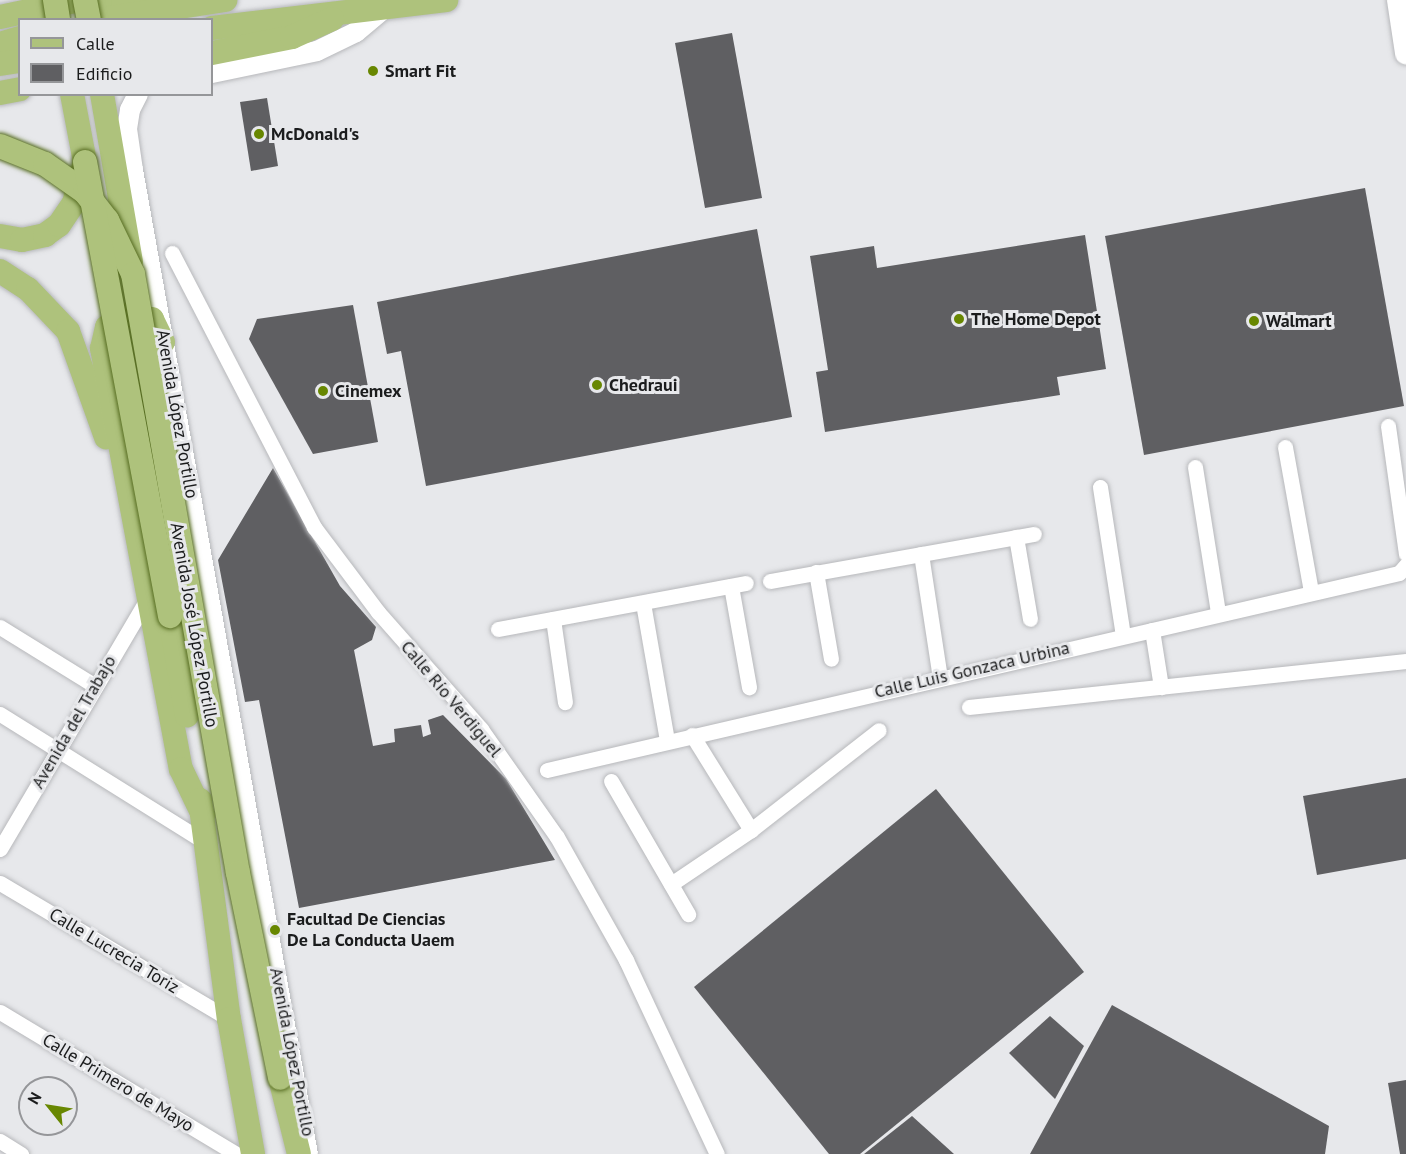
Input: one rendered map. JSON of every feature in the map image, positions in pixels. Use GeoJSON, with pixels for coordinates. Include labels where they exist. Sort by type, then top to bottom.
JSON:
{"type":"FeatureCollection","features":[{"type":"Feature","properties":{"kind":"main road"},"geometry":{"type":"LineString","coordinates":[[55,0],[58,18]]}},
{"type":"Feature","properties":{"kind":"main road"},"geometry":{"type":"LineString","coordinates":[[85,0],[88,18]]}},
{"type":"Feature","properties":{"kind":"main road"},"geometry":{"type":"LineString","coordinates":[[213,28],[446,0]]}},
{"type":"Feature","properties":{"kind":"main road"},"geometry":{"type":"LineString","coordinates":[[1398,0],[1406,53]]}},
{"type":"Feature","properties":{"kind":"main road"},"geometry":{"type":"LineString","coordinates":[[0,17],[75,1],[123,3],[152,10]]}},
{"type":"Feature","properties":{"kind":"main road"},"geometry":{"type":"LineString","coordinates":[[107,18],[210,1]]}},
{"type":"Feature","properties":{"kind":"main road"},"geometry":{"type":"LineString","coordinates":[[213,53],[292,37],[345,12]]}},
{"type":"Feature","properties":{"kind":"main road"},"geometry":{"type":"LineString","coordinates":[[0,44],[18,39]]}},
{"type":"Feature","properties":{"kind":"main road"},"geometry":{"type":"LineString","coordinates":[[0,64],[18,61]]}},
{"type":"Feature","properties":{"kind":"main road"},"geometry":{"type":"LineString","coordinates":[[0,93],[18,89]]}},
{"type":"Feature","properties":{"kind":"main road","name":"Avenida José López Portillo"},"geometry":{"type":"LineString","coordinates":[[72,96],[170,616],[208,844],[229,1019],[253,1154]]}},
{"type":"Feature","properties":{"kind":"main road","name":"Avenida José López Portillo"},"geometry":{"type":"LineString","coordinates":[[102,96],[238,873],[280,1077],[299,1154]]}},
{"type":"Feature","properties":{"kind":"main road"},"geometry":{"type":"LineString","coordinates":[[0,146],[45,164],[85,192],[107,220],[133,274]]}},
{"type":"Feature","properties":{"kind":"main road"},"geometry":{"type":"LineString","coordinates":[[0,236],[22,240],[53,231],[74,203],[85,162]]}},
{"type":"Feature","properties":{"kind":"main road"},"geometry":{"type":"LineString","coordinates":[[0,271],[28,289],[69,331],[107,441],[125,477]]}},
{"type":"Feature","properties":{"kind":"main road"},"geometry":{"type":"LineString","coordinates":[[163,342],[159,327],[141,315],[117,319],[102,337],[125,477],[181,769],[203,815]]}},
{"type":"Feature","properties":{"kind":"street"},"geometry":{"type":"LineString","coordinates":[[213,72],[317,51],[356,32],[383,9]]}},
{"type":"Feature","properties":{"kind":"street","name":"Avenida López Portillo"},"geometry":{"type":"LineString","coordinates":[[137,96],[130,110],[127,129],[133,170],[308,1154]]}},
{"type":"Feature","properties":{"kind":"street","name":"Calle Río Verdiguel"},"geometry":{"type":"LineString","coordinates":[[172,254],[314,527],[378,612],[481,729],[557,837],[626,960],[717,1154]]}},
{"type":"Feature","properties":{"kind":"street"},"geometry":{"type":"LineString","coordinates":[[1388,426],[1406,554]]}},
{"type":"Feature","properties":{"kind":"street"},"geometry":{"type":"LineString","coordinates":[[1285,447],[1311,592]]}},
{"type":"Feature","properties":{"kind":"street"},"geometry":{"type":"LineString","coordinates":[[1195,467],[1218,613]]}},
{"type":"Feature","properties":{"kind":"street"},"geometry":{"type":"LineString","coordinates":[[1100,487],[1123,635]]}},
{"type":"Feature","properties":{"kind":"street"},"geometry":{"type":"LineString","coordinates":[[770,581],[1034,534]]}},
{"type":"Feature","properties":{"kind":"street"},"geometry":{"type":"LineString","coordinates":[[1016,537],[1030,620]]}},
{"type":"Feature","properties":{"kind":"street"},"geometry":{"type":"LineString","coordinates":[[921,554],[940,678]]}},
{"type":"Feature","properties":{"kind":"street"},"geometry":{"type":"LineString","coordinates":[[816,572],[831,659]]}},
{"type":"Feature","properties":{"kind":"street","name":"Calle Luis Gonzaca Urbina"},"geometry":{"type":"LineString","coordinates":[[547,770],[1218,613],[1404,572]]}},
{"type":"Feature","properties":{"kind":"street"},"geometry":{"type":"LineString","coordinates":[[498,629],[746,583]]}},
{"type":"Feature","properties":{"kind":"street"},"geometry":{"type":"LineString","coordinates":[[731,586],[748,687]]}},
{"type":"Feature","properties":{"kind":"street","name":"Avenida del Trabajo"},"geometry":{"type":"LineString","coordinates":[[0,849],[149,596]]}},
{"type":"Feature","properties":{"kind":"street"},"geometry":{"type":"LineString","coordinates":[[643,603],[667,741]]}},
{"type":"Feature","properties":{"kind":"street"},"geometry":{"type":"LineString","coordinates":[[553,619],[565,702]]}},
{"type":"Feature","properties":{"kind":"street"},"geometry":{"type":"LineString","coordinates":[[0,627],[95,686]]}},
{"type":"Feature","properties":{"kind":"street"},"geometry":{"type":"LineString","coordinates":[[1152,630],[1161,687]]}},
{"type":"Feature","properties":{"kind":"street"},"geometry":{"type":"LineString","coordinates":[[969,707],[1406,661]]}},
{"type":"Feature","properties":{"kind":"street"},"geometry":{"type":"LineString","coordinates":[[0,714],[208,844]]}},
{"type":"Feature","properties":{"kind":"street"},"geometry":{"type":"LineString","coordinates":[[671,884],[752,830],[879,730]]}},
{"type":"Feature","properties":{"kind":"street"},"geometry":{"type":"LineString","coordinates":[[692,735],[752,830]]}},
{"type":"Feature","properties":{"kind":"street"},"geometry":{"type":"LineString","coordinates":[[611,781],[688,914]]}},
{"type":"Feature","properties":{"kind":"street","name":"Calle Lucrecia Toriz"},"geometry":{"type":"LineString","coordinates":[[0,883],[229,1019]]}},
{"type":"Feature","properties":{"kind":"street","name":"Calle Primero de Mayo"},"geometry":{"type":"LineString","coordinates":[[0,1012],[218,1149],[236,1154]]}},
{"type":"Feature","properties":{"kind":"street"},"geometry":{"type":"LineString","coordinates":[[0,1142],[21,1154]]}},
{"type":"Feature","properties":{"kind":"building"},"geometry":{"type":"Polygon","coordinates":[[[732,33],[762,198],[705,208],[675,43],[732,33]]]}},
{"type":"Feature","properties":{"kind":"building","name":"McDonald's"},"geometry":{"type":"Polygon","coordinates":[[[267,98],[278,166],[251,171],[240,102],[267,98]]]}},
{"type":"Feature","properties":{"kind":"building","name":"Walmart"},"geometry":{"type":"Polygon","coordinates":[[[1365,188],[1404,406],[1144,455],[1105,236],[1365,188]]]}},
{"type":"Feature","properties":{"kind":"building","name":"Chedraui"},"geometry":{"type":"Polygon","coordinates":[[[757,229],[792,417],[426,486],[401,351],[387,354],[377,302],[757,229]]]}},
{"type":"Feature","properties":{"kind":"building","name":"The Home Depot"},"geometry":{"type":"Polygon","coordinates":[[[1085,235],[1106,369],[1057,377],[1060,395],[825,432],[816,372],[828,370],[810,256],[874,246],[877,268],[1085,235]]]}},
{"type":"Feature","properties":{"kind":"building","name":"Cinemex"},"geometry":{"type":"Polygon","coordinates":[[[353,305],[378,442],[313,454],[249,339],[257,319],[353,305]]]}},
{"type":"Feature","properties":{"kind":"building"},"geometry":{"type":"Polygon","coordinates":[[[273,468],[340,586],[376,627],[372,640],[354,650],[373,746],[395,742],[394,729],[421,725],[423,737],[431,734],[428,720],[443,715],[506,779],[555,860],[299,908],[259,700],[245,702],[218,560],[273,468]]]}},
{"type":"Feature","properties":{"kind":"building"},"geometry":{"type":"Polygon","coordinates":[[[1406,778],[1406,859],[1317,875],[1303,796],[1406,778]]]}},
{"type":"Feature","properties":{"kind":"building"},"geometry":{"type":"Polygon","coordinates":[[[936,789],[1084,972],[860,1154],[829,1154],[694,987],[936,789]]]}},
{"type":"Feature","properties":{"kind":"building"},"geometry":{"type":"Polygon","coordinates":[[[1112,1005],[1329,1126],[1325,1154],[1030,1154],[1112,1005]]]}},
{"type":"Feature","properties":{"kind":"building"},"geometry":{"type":"Polygon","coordinates":[[[1050,1016],[1084,1046],[1055,1099],[1009,1053],[1050,1016]]]}},
{"type":"Feature","properties":{"kind":"building"},"geometry":{"type":"Polygon","coordinates":[[[1406,1080],[1406,1154],[1400,1154],[1388,1083],[1406,1080]]]}},
{"type":"Feature","properties":{"kind":"building"},"geometry":{"type":"Polygon","coordinates":[[[912,1116],[954,1154],[864,1154],[912,1116]]]}},
{"type":"Feature","properties":{"kind":"place","name":"Smart Fit"},"geometry":{"type":"Point","coordinates":[373,71]}},
{"type":"Feature","properties":{"kind":"place","name":"McDonald's"},"geometry":{"type":"Point","coordinates":[259,134]}},
{"type":"Feature","properties":{"kind":"place","name":"The Home Depot"},"geometry":{"type":"Point","coordinates":[959,319]}},
{"type":"Feature","properties":{"kind":"place","name":"Walmart"},"geometry":{"type":"Point","coordinates":[1254,321]}},
{"type":"Feature","properties":{"kind":"place","name":"Chedraui"},"geometry":{"type":"Point","coordinates":[597,385]}},
{"type":"Feature","properties":{"kind":"place","name":"Cinemex"},"geometry":{"type":"Point","coordinates":[323,391]}},
{"type":"Feature","properties":{"kind":"place","name":"Facultad De Ciencias De La Conducta Uaem"},"geometry":{"type":"Point","coordinates":[275,930]}}]}
